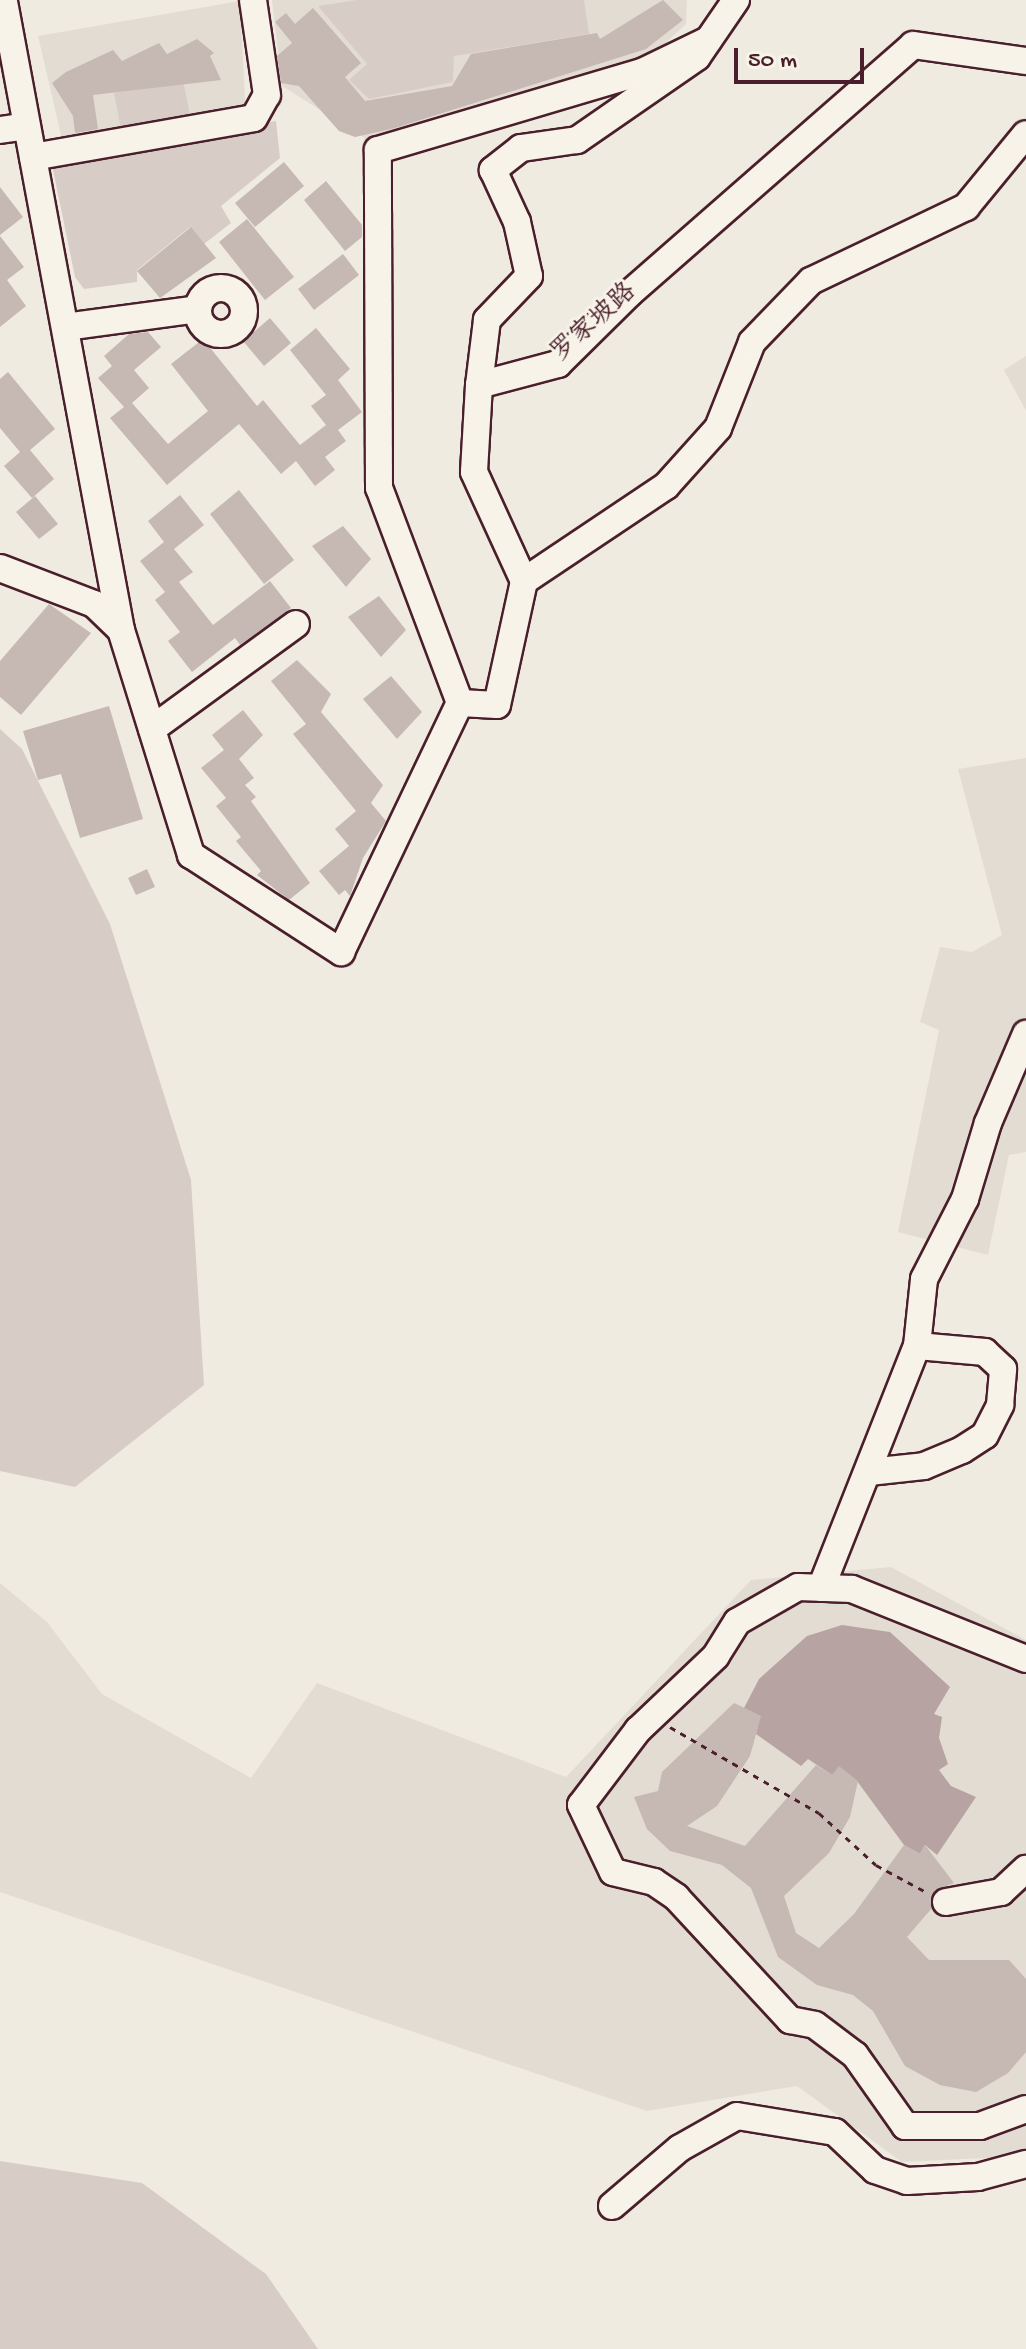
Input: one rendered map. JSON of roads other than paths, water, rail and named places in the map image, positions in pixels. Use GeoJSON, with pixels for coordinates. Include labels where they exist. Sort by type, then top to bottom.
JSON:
{"type":"FeatureCollection","features":[{"type":"Feature","properties":{"kind":"street"},"geometry":{"type":"LineString","coordinates":[[33,157],[254,118],[267,95],[253,0]]}},
{"type":"Feature","properties":{"kind":"street"},"geometry":{"type":"LineString","coordinates":[[460,703],[497,705],[524,581],[474,472],[479,385],[487,320],[529,276],[517,222],[493,170],[521,148],[577,140],[697,57],[736,0]]}},
{"type":"Feature","properties":{"kind":"street"},"geometry":{"type":"LineString","coordinates":[[8,2],[27,126],[121,630],[191,855],[341,952],[460,703],[379,488],[378,150],[644,71],[708,40]]}},
{"type":"Feature","properties":{"kind":"street","name":"罗家坡路"},"geometry":{"type":"LineString","coordinates":[[479,385],[558,364],[630,293],[913,45],[1026,61]]}},
{"type":"Feature","properties":{"kind":"street"},"geometry":{"type":"LineString","coordinates":[[0,130],[27,126]]}},
{"type":"Feature","properties":{"kind":"street"},"geometry":{"type":"LineString","coordinates":[[524,581],[666,486],[718,428],[752,342],[811,281],[966,207],[1026,134]]}},
{"type":"Feature","properties":{"kind":"street"},"geometry":{"type":"LineString","coordinates":[[65,327],[198,309]]}},
{"type":"Feature","properties":{"kind":"street"},"geometry":{"type":"LineString","coordinates":[[0,568],[94,604],[121,630]]}},
{"type":"Feature","properties":{"kind":"street"},"geometry":{"type":"LineString","coordinates":[[152,729],[296,624]]}},
{"type":"Feature","properties":{"kind":"street"},"geometry":{"type":"LineString","coordinates":[[821,1588],[917,1346],[924,1279],[965,1199],[988,1123],[1021,1057],[1026,1034]]}},
{"type":"Feature","properties":{"kind":"street"},"geometry":{"type":"LineString","coordinates":[[869,1472],[924,1466],[962,1450],[985,1435],[1000,1405],[1003,1369],[985,1352],[917,1346]]}},
{"type":"Feature","properties":{"kind":"street"},"geometry":{"type":"LineString","coordinates":[[1026,1659],[852,1589],[798,1587],[737,1622],[716,1656],[654,1714],[581,1805],[613,1872],[654,1882],[676,1897],[790,2020],[815,2025],[855,2055],[905,2126],[980,2126],[1026,2109]]}},
{"type":"Feature","properties":{"kind":"street"},"geometry":{"type":"LineString","coordinates":[[946,1902],[1001,1892],[1026,1869]]}},
{"type":"Feature","properties":{"kind":"street"},"geometry":{"type":"LineString","coordinates":[[612,2206],[680,2148],[737,2116],[835,2132],[875,2170],[907,2181],[978,2177],[1026,2164]]}}]}
